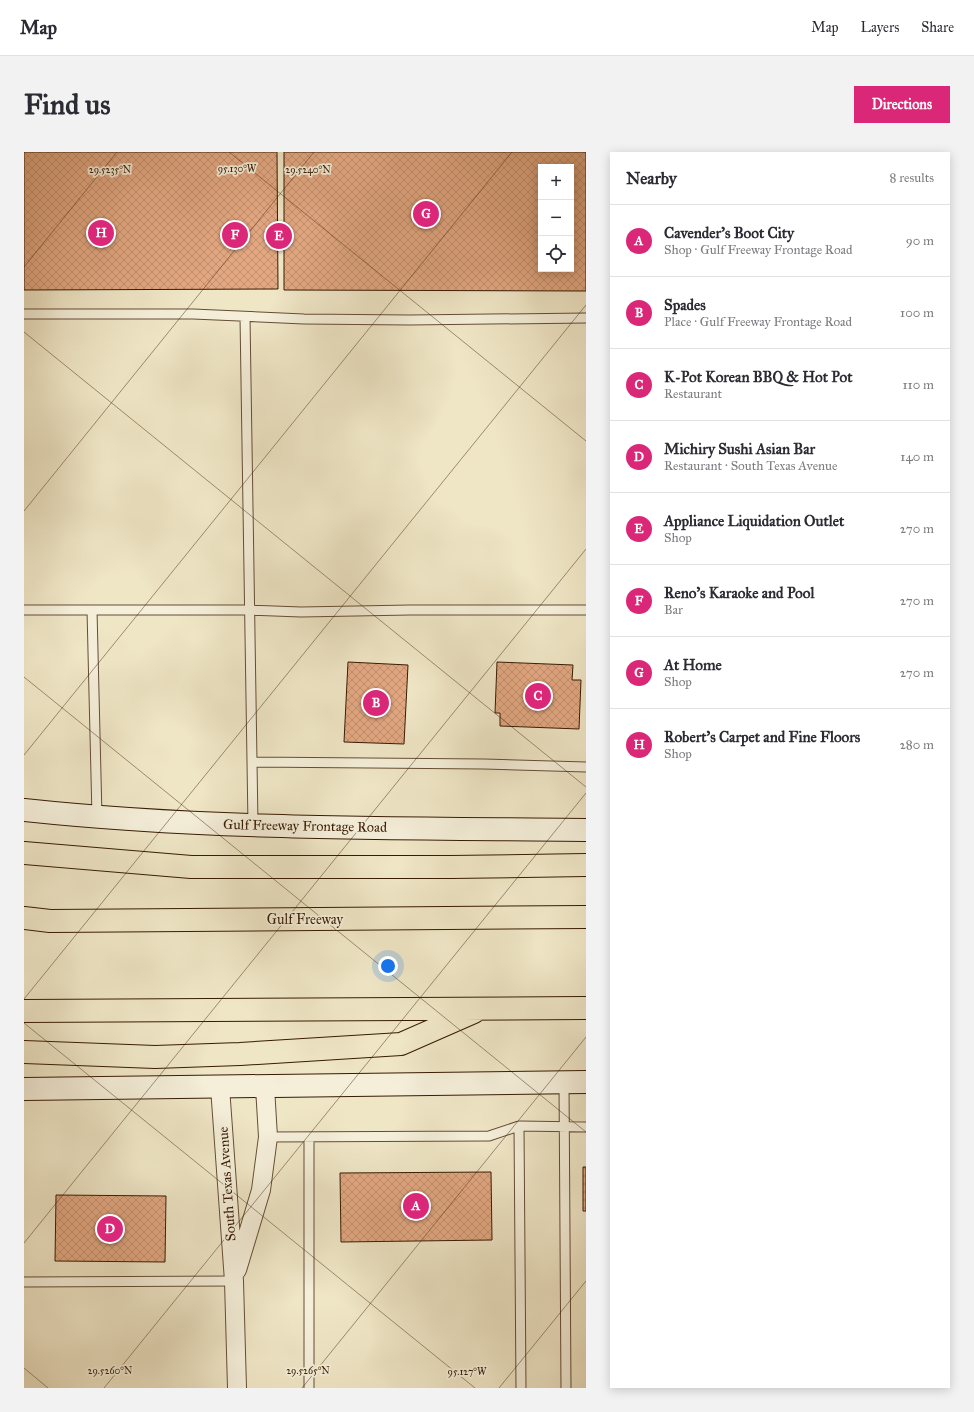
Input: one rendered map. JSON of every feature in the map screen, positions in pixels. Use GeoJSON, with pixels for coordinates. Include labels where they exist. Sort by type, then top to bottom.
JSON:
{"type":"FeatureCollection","features":[{"type":"Feature","properties":{"kind":"highway"},"geometry":{"type":"LineString","coordinates":[[24,853],[191,867],[451,867],[586,865]]}},
{"type":"Feature","properties":{"kind":"highway","name":"Gulf Freeway"},"geometry":{"type":"LineString","coordinates":[[24,918],[58,921],[586,917]]}},
{"type":"Feature","properties":{"kind":"highway"},"geometry":{"type":"LineString","coordinates":[[24,1052],[155,1057],[240,1054],[401,1044],[483,1007]]}},
{"type":"Feature","properties":{"kind":"highway"},"geometry":{"type":"LineString","coordinates":[[24,1011],[378,1010],[483,1007],[586,1008]]}},
{"type":"Feature","properties":{"kind":"main road","name":"Gulf Freeway Frontage Road"},"geometry":{"type":"LineString","coordinates":[[24,810],[97,818],[253,826],[586,830]]}},
{"type":"Feature","properties":{"kind":"main road"},"geometry":{"type":"LineString","coordinates":[[24,1089],[586,1082]]}},
{"type":"Feature","properties":{"kind":"street","name":"South Texas Avenue"},"geometry":{"type":"LineString","coordinates":[[220,1086],[234,1281],[236,1388]]}},
{"type":"Feature","properties":{"kind":"street","name":"South Texas Avenue"},"geometry":{"type":"LineString","coordinates":[[234,1281],[261,1190],[268,1137],[266,1087]]}},
{"type":"Feature","properties":{"kind":"lane"},"geometry":{"type":"LineString","coordinates":[[24,314],[193,314],[245,317],[410,320],[586,318]]}},
{"type":"Feature","properties":{"kind":"lane"},"geometry":{"type":"LineString","coordinates":[[245,317],[253,826]]}},
{"type":"Feature","properties":{"kind":"lane"},"geometry":{"type":"LineString","coordinates":[[24,610],[250,610],[301,612],[410,610],[586,610]]}},
{"type":"Feature","properties":{"kind":"lane"},"geometry":{"type":"LineString","coordinates":[[92,610],[97,818]]}},
{"type":"Feature","properties":{"kind":"lane"},"geometry":{"type":"LineString","coordinates":[[252,762],[484,764],[586,767]]}},
{"type":"Feature","properties":{"kind":"lane"},"geometry":{"type":"LineString","coordinates":[[564,1082],[566,1388]]}},
{"type":"Feature","properties":{"kind":"lane"},"geometry":{"type":"LineString","coordinates":[[519,1126],[521,1388]]}},
{"type":"Feature","properties":{"kind":"lane"},"geometry":{"type":"LineString","coordinates":[[268,1137],[488,1136],[519,1126],[586,1127]]}},
{"type":"Feature","properties":{"kind":"lane"},"geometry":{"type":"LineString","coordinates":[[309,1137],[309,1388]]}},
{"type":"Feature","properties":{"kind":"lane"},"geometry":{"type":"LineString","coordinates":[[24,1282],[234,1281]]}},
{"type":"Feature","properties":{"kind":"building"},"geometry":{"type":"Polygon","coordinates":[[[24,152],[277,152],[278,289],[24,290],[24,152]]]}},
{"type":"Feature","properties":{"kind":"building"},"geometry":{"type":"Polygon","coordinates":[[[284,152],[586,152],[586,291],[284,290],[284,152]]]}},
{"type":"Feature","properties":{"kind":"building"},"geometry":{"type":"Polygon","coordinates":[[[348,662],[408,665],[404,744],[344,742],[348,662]]]}},
{"type":"Feature","properties":{"kind":"building"},"geometry":{"type":"Polygon","coordinates":[[[497,662],[573,665],[572,680],[581,680],[579,729],[500,726],[500,713],[495,713],[497,662]]]}},
{"type":"Feature","properties":{"kind":"building"},"geometry":{"type":"Polygon","coordinates":[[[583,1167],[586,1167],[586,1211],[583,1211],[583,1167]]]}},
{"type":"Feature","properties":{"kind":"building"},"geometry":{"type":"Polygon","coordinates":[[[491,1172],[492,1240],[341,1242],[340,1173],[491,1172]]]}},
{"type":"Feature","properties":{"kind":"building"},"geometry":{"type":"Polygon","coordinates":[[[56,1195],[166,1196],[165,1262],[55,1261],[56,1195]]]}},
{"type":"Feature","properties":{"kind":"place","name":"At Home"},"geometry":{"type":"Point","coordinates":[426,214]}},
{"type":"Feature","properties":{"kind":"place","name":"Robert's Carpet and Fine Floors"},"geometry":{"type":"Point","coordinates":[101,233]}},
{"type":"Feature","properties":{"kind":"place","name":"Reno's Karaoke and Pool"},"geometry":{"type":"Point","coordinates":[235,235]}},
{"type":"Feature","properties":{"kind":"place","name":"Appliance Liquidation Outlet"},"geometry":{"type":"Point","coordinates":[279,236]}},
{"type":"Feature","properties":{"kind":"place","name":"K-Pot Korean BBQ & Hot Pot"},"geometry":{"type":"Point","coordinates":[538,696]}},
{"type":"Feature","properties":{"kind":"place","name":"Spades"},"geometry":{"type":"Point","coordinates":[376,703]}},
{"type":"Feature","properties":{"kind":"place","name":"Cavender's Boot City"},"geometry":{"type":"Point","coordinates":[416,1206]}},
{"type":"Feature","properties":{"kind":"place","name":"Michiry Sushi Asian Bar"},"geometry":{"type":"Point","coordinates":[110,1229]}}]}
